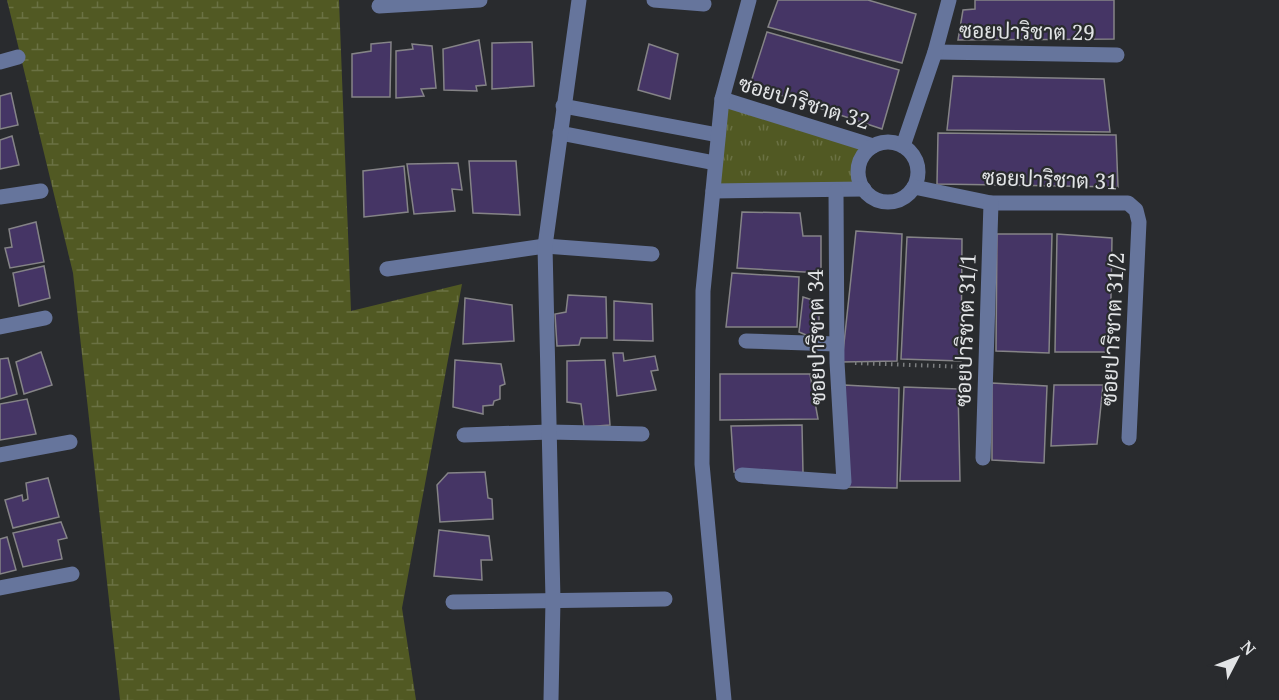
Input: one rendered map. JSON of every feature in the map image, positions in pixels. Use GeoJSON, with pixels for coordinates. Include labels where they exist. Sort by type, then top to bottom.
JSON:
{"type":"FeatureCollection","features":[{"type":"Feature","properties":{"kind":"street"},"geometry":{"type":"LineString","coordinates":[[379,6],[480,0]]}},
{"type":"Feature","properties":{"kind":"street"},"geometry":{"type":"LineString","coordinates":[[551,700],[553,600],[545,246],[579,0]]}},
{"type":"Feature","properties":{"kind":"street"},"geometry":{"type":"LineString","coordinates":[[654,0],[704,4]]}},
{"type":"Feature","properties":{"kind":"street"},"geometry":{"type":"LineString","coordinates":[[724,700],[702,464],[703,291],[722,99],[749,0]]}},
{"type":"Feature","properties":{"kind":"street"},"geometry":{"type":"LineString","coordinates":[[903,146],[935,52],[948,0]]}},
{"type":"Feature","properties":{"kind":"street","name":"ซอยปาริชาต 29"},"geometry":{"type":"LineString","coordinates":[[935,52],[1117,55]]}},
{"type":"Feature","properties":{"kind":"street"},"geometry":{"type":"LineString","coordinates":[[0,62],[18,57]]}},
{"type":"Feature","properties":{"kind":"street","name":"ซอยปาริชาต 32"},"geometry":{"type":"LineString","coordinates":[[722,99],[873,146]]}},
{"type":"Feature","properties":{"kind":"street"},"geometry":{"type":"LineString","coordinates":[[563,106],[718,135]]}},
{"type":"Feature","properties":{"kind":"street"},"geometry":{"type":"LineString","coordinates":[[560,133],[715,163]]}},
{"type":"Feature","properties":{"kind":"street"},"geometry":{"type":"LineString","coordinates":[[888,142],[903,146],[916,161],[918,174],[914,187],[904,197],[887,201],[870,196],[864,189],[858,169],[863,156],[873,146],[888,142]]}},
{"type":"Feature","properties":{"kind":"street","name":"ซอยปาริชาต 31"},"geometry":{"type":"LineString","coordinates":[[914,187],[991,203],[1128,203],[1136,210],[1139,222]]}},
{"type":"Feature","properties":{"kind":"street"},"geometry":{"type":"LineString","coordinates":[[713,191],[864,189]]}},
{"type":"Feature","properties":{"kind":"street"},"geometry":{"type":"LineString","coordinates":[[0,197],[41,191]]}},
{"type":"Feature","properties":{"kind":"street","name":"ซอยปาริชาต 34"},"geometry":{"type":"LineString","coordinates":[[742,475],[844,482],[836,344],[836,191]]}},
{"type":"Feature","properties":{"kind":"street","name":"ซอยปาริชาต 31/1"},"geometry":{"type":"LineString","coordinates":[[983,458],[991,203]]}},
{"type":"Feature","properties":{"kind":"street","name":"ซอยปาริชาต 31/2"},"geometry":{"type":"LineString","coordinates":[[1129,438],[1139,222]]}},
{"type":"Feature","properties":{"kind":"street"},"geometry":{"type":"LineString","coordinates":[[387,269],[545,246],[652,254]]}},
{"type":"Feature","properties":{"kind":"street"},"geometry":{"type":"LineString","coordinates":[[0,327],[45,318]]}},
{"type":"Feature","properties":{"kind":"street"},"geometry":{"type":"LineString","coordinates":[[746,341],[836,344]]}},
{"type":"Feature","properties":{"kind":"street"},"geometry":{"type":"LineString","coordinates":[[464,435],[549,432],[642,434]]}},
{"type":"Feature","properties":{"kind":"street"},"geometry":{"type":"LineString","coordinates":[[0,455],[70,442]]}},
{"type":"Feature","properties":{"kind":"street"},"geometry":{"type":"LineString","coordinates":[[0,588],[72,574]]}},
{"type":"Feature","properties":{"kind":"street"},"geometry":{"type":"LineString","coordinates":[[453,602],[665,599]]}},
{"type":"Feature","properties":{"kind":"path"},"geometry":{"type":"LineString","coordinates":[[837,362],[986,368]]}},
{"type":"Feature","properties":{"kind":"green space"},"geometry":{"type":"Polygon","coordinates":[[[7,0],[339,0],[351,311],[462,284],[402,608],[416,700],[120,700],[73,273],[7,0]]]}},
{"type":"Feature","properties":{"kind":"green space"},"geometry":{"type":"Polygon","coordinates":[[[726,105],[865,147],[856,166],[859,187],[716,188],[726,105]]]}},
{"type":"Feature","properties":{"kind":"building"},"geometry":{"type":"Polygon","coordinates":[[[778,0],[868,0],[916,14],[902,63],[768,27],[778,0]]]}},
{"type":"Feature","properties":{"kind":"building"},"geometry":{"type":"Polygon","coordinates":[[[975,0],[1114,0],[1114,39],[958,40],[963,10],[975,9],[975,0]]]}},
{"type":"Feature","properties":{"kind":"building"},"geometry":{"type":"Polygon","coordinates":[[[767,32],[899,70],[882,129],[750,85],[767,32]]]}},
{"type":"Feature","properties":{"kind":"building"},"geometry":{"type":"Polygon","coordinates":[[[479,40],[486,85],[476,86],[477,91],[444,90],[443,49],[479,40]]]}},
{"type":"Feature","properties":{"kind":"building"},"geometry":{"type":"Polygon","coordinates":[[[391,42],[390,97],[352,97],[352,54],[371,51],[371,44],[391,42]]]}},
{"type":"Feature","properties":{"kind":"building"},"geometry":{"type":"Polygon","coordinates":[[[532,42],[534,86],[492,89],[492,43],[532,42]]]}},
{"type":"Feature","properties":{"kind":"building"},"geometry":{"type":"Polygon","coordinates":[[[412,44],[432,46],[436,88],[421,89],[424,96],[396,98],[396,51],[413,49],[412,44]]]}},
{"type":"Feature","properties":{"kind":"building"},"geometry":{"type":"Polygon","coordinates":[[[649,44],[678,54],[670,99],[638,90],[649,44]]]}},
{"type":"Feature","properties":{"kind":"building"},"geometry":{"type":"Polygon","coordinates":[[[953,76],[1104,79],[1110,132],[947,130],[953,76]]]}},
{"type":"Feature","properties":{"kind":"building"},"geometry":{"type":"Polygon","coordinates":[[[11,93],[18,125],[0,129],[0,96],[11,93]]]}},
{"type":"Feature","properties":{"kind":"building"},"geometry":{"type":"Polygon","coordinates":[[[938,133],[1116,135],[1118,187],[937,184],[938,133]]]}},
{"type":"Feature","properties":{"kind":"building"},"geometry":{"type":"Polygon","coordinates":[[[12,136],[19,165],[0,169],[0,140],[12,136]]]}},
{"type":"Feature","properties":{"kind":"building"},"geometry":{"type":"Polygon","coordinates":[[[469,161],[516,161],[520,215],[473,213],[469,161]]]}},
{"type":"Feature","properties":{"kind":"building"},"geometry":{"type":"Polygon","coordinates":[[[458,163],[462,190],[452,189],[455,211],[414,214],[407,164],[458,163]]]}},
{"type":"Feature","properties":{"kind":"building"},"geometry":{"type":"Polygon","coordinates":[[[404,166],[408,212],[364,217],[363,171],[404,166]]]}},
{"type":"Feature","properties":{"kind":"building"},"geometry":{"type":"Polygon","coordinates":[[[742,212],[800,213],[803,236],[821,236],[821,273],[737,268],[742,212]]]}},
{"type":"Feature","properties":{"kind":"building"},"geometry":{"type":"Polygon","coordinates":[[[36,222],[44,262],[10,268],[5,248],[12,247],[9,229],[36,222]]]}},
{"type":"Feature","properties":{"kind":"building"},"geometry":{"type":"Polygon","coordinates":[[[856,231],[902,234],[897,361],[842,362],[856,231]]]}},
{"type":"Feature","properties":{"kind":"building"},"geometry":{"type":"Polygon","coordinates":[[[997,234],[1052,234],[1049,353],[996,351],[997,234]]]}},
{"type":"Feature","properties":{"kind":"building"},"geometry":{"type":"Polygon","coordinates":[[[1057,234],[1112,238],[1110,352],[1055,352],[1057,234]]]}},
{"type":"Feature","properties":{"kind":"building"},"geometry":{"type":"Polygon","coordinates":[[[907,237],[962,239],[961,361],[901,359],[907,237]]]}},
{"type":"Feature","properties":{"kind":"building"},"geometry":{"type":"Polygon","coordinates":[[[44,266],[50,298],[19,306],[13,273],[44,266]]]}},
{"type":"Feature","properties":{"kind":"building"},"geometry":{"type":"Polygon","coordinates":[[[732,273],[799,277],[797,327],[726,327],[732,273]]]}},
{"type":"Feature","properties":{"kind":"building"},"geometry":{"type":"Polygon","coordinates":[[[568,295],[606,297],[607,338],[581,338],[579,345],[557,346],[555,314],[566,312],[568,295]]]}},
{"type":"Feature","properties":{"kind":"building"},"geometry":{"type":"Polygon","coordinates":[[[803,297],[819,302],[819,327],[811,337],[799,332],[803,297]]]}},
{"type":"Feature","properties":{"kind":"building"},"geometry":{"type":"Polygon","coordinates":[[[465,298],[512,305],[514,341],[463,344],[465,298]]]}},
{"type":"Feature","properties":{"kind":"building"},"geometry":{"type":"Polygon","coordinates":[[[614,301],[652,304],[653,341],[614,340],[614,301]]]}},
{"type":"Feature","properties":{"kind":"building"},"geometry":{"type":"Polygon","coordinates":[[[41,352],[52,385],[24,394],[16,362],[41,352]]]}},
{"type":"Feature","properties":{"kind":"building"},"geometry":{"type":"Polygon","coordinates":[[[613,353],[623,353],[624,361],[655,356],[658,370],[651,371],[656,390],[617,396],[613,353]]]}},
{"type":"Feature","properties":{"kind":"building"},"geometry":{"type":"Polygon","coordinates":[[[8,358],[17,394],[0,399],[0,359],[8,358]]]}},
{"type":"Feature","properties":{"kind":"building"},"geometry":{"type":"Polygon","coordinates":[[[455,360],[501,364],[505,384],[500,386],[500,399],[494,401],[493,405],[483,406],[483,414],[453,407],[455,360]]]}},
{"type":"Feature","properties":{"kind":"building"},"geometry":{"type":"Polygon","coordinates":[[[605,360],[610,425],[584,427],[581,404],[567,402],[567,361],[605,360]]]}},
{"type":"Feature","properties":{"kind":"building"},"geometry":{"type":"Polygon","coordinates":[[[720,374],[810,374],[818,419],[720,420],[720,374]]]}},
{"type":"Feature","properties":{"kind":"building"},"geometry":{"type":"Polygon","coordinates":[[[992,383],[1047,386],[1044,463],[992,460],[992,383]]]}},
{"type":"Feature","properties":{"kind":"building"},"geometry":{"type":"Polygon","coordinates":[[[844,385],[899,388],[897,488],[847,487],[844,385]]]}},
{"type":"Feature","properties":{"kind":"building"},"geometry":{"type":"Polygon","coordinates":[[[1054,385],[1103,385],[1097,444],[1051,446],[1054,385]]]}},
{"type":"Feature","properties":{"kind":"building"},"geometry":{"type":"Polygon","coordinates":[[[904,387],[958,389],[960,481],[900,481],[904,387]]]}},
{"type":"Feature","properties":{"kind":"building"},"geometry":{"type":"Polygon","coordinates":[[[27,399],[36,434],[0,440],[0,404],[27,399]]]}},
{"type":"Feature","properties":{"kind":"building"},"geometry":{"type":"Polygon","coordinates":[[[802,425],[803,473],[734,472],[731,426],[802,425]]]}},
{"type":"Feature","properties":{"kind":"building"},"geometry":{"type":"Polygon","coordinates":[[[485,472],[488,498],[492,499],[493,519],[440,522],[437,485],[448,473],[485,472]]]}},
{"type":"Feature","properties":{"kind":"building"},"geometry":{"type":"Polygon","coordinates":[[[48,478],[59,517],[13,528],[5,500],[22,495],[23,501],[28,499],[26,483],[48,478]]]}},
{"type":"Feature","properties":{"kind":"building"},"geometry":{"type":"Polygon","coordinates":[[[61,522],[67,538],[58,540],[62,559],[23,567],[13,533],[61,522]]]}},
{"type":"Feature","properties":{"kind":"building"},"geometry":{"type":"Polygon","coordinates":[[[439,530],[489,536],[492,560],[481,560],[482,580],[434,576],[439,530]]]}},
{"type":"Feature","properties":{"kind":"building"},"geometry":{"type":"Polygon","coordinates":[[[7,537],[16,570],[0,574],[0,539],[7,537]]]}}]}
